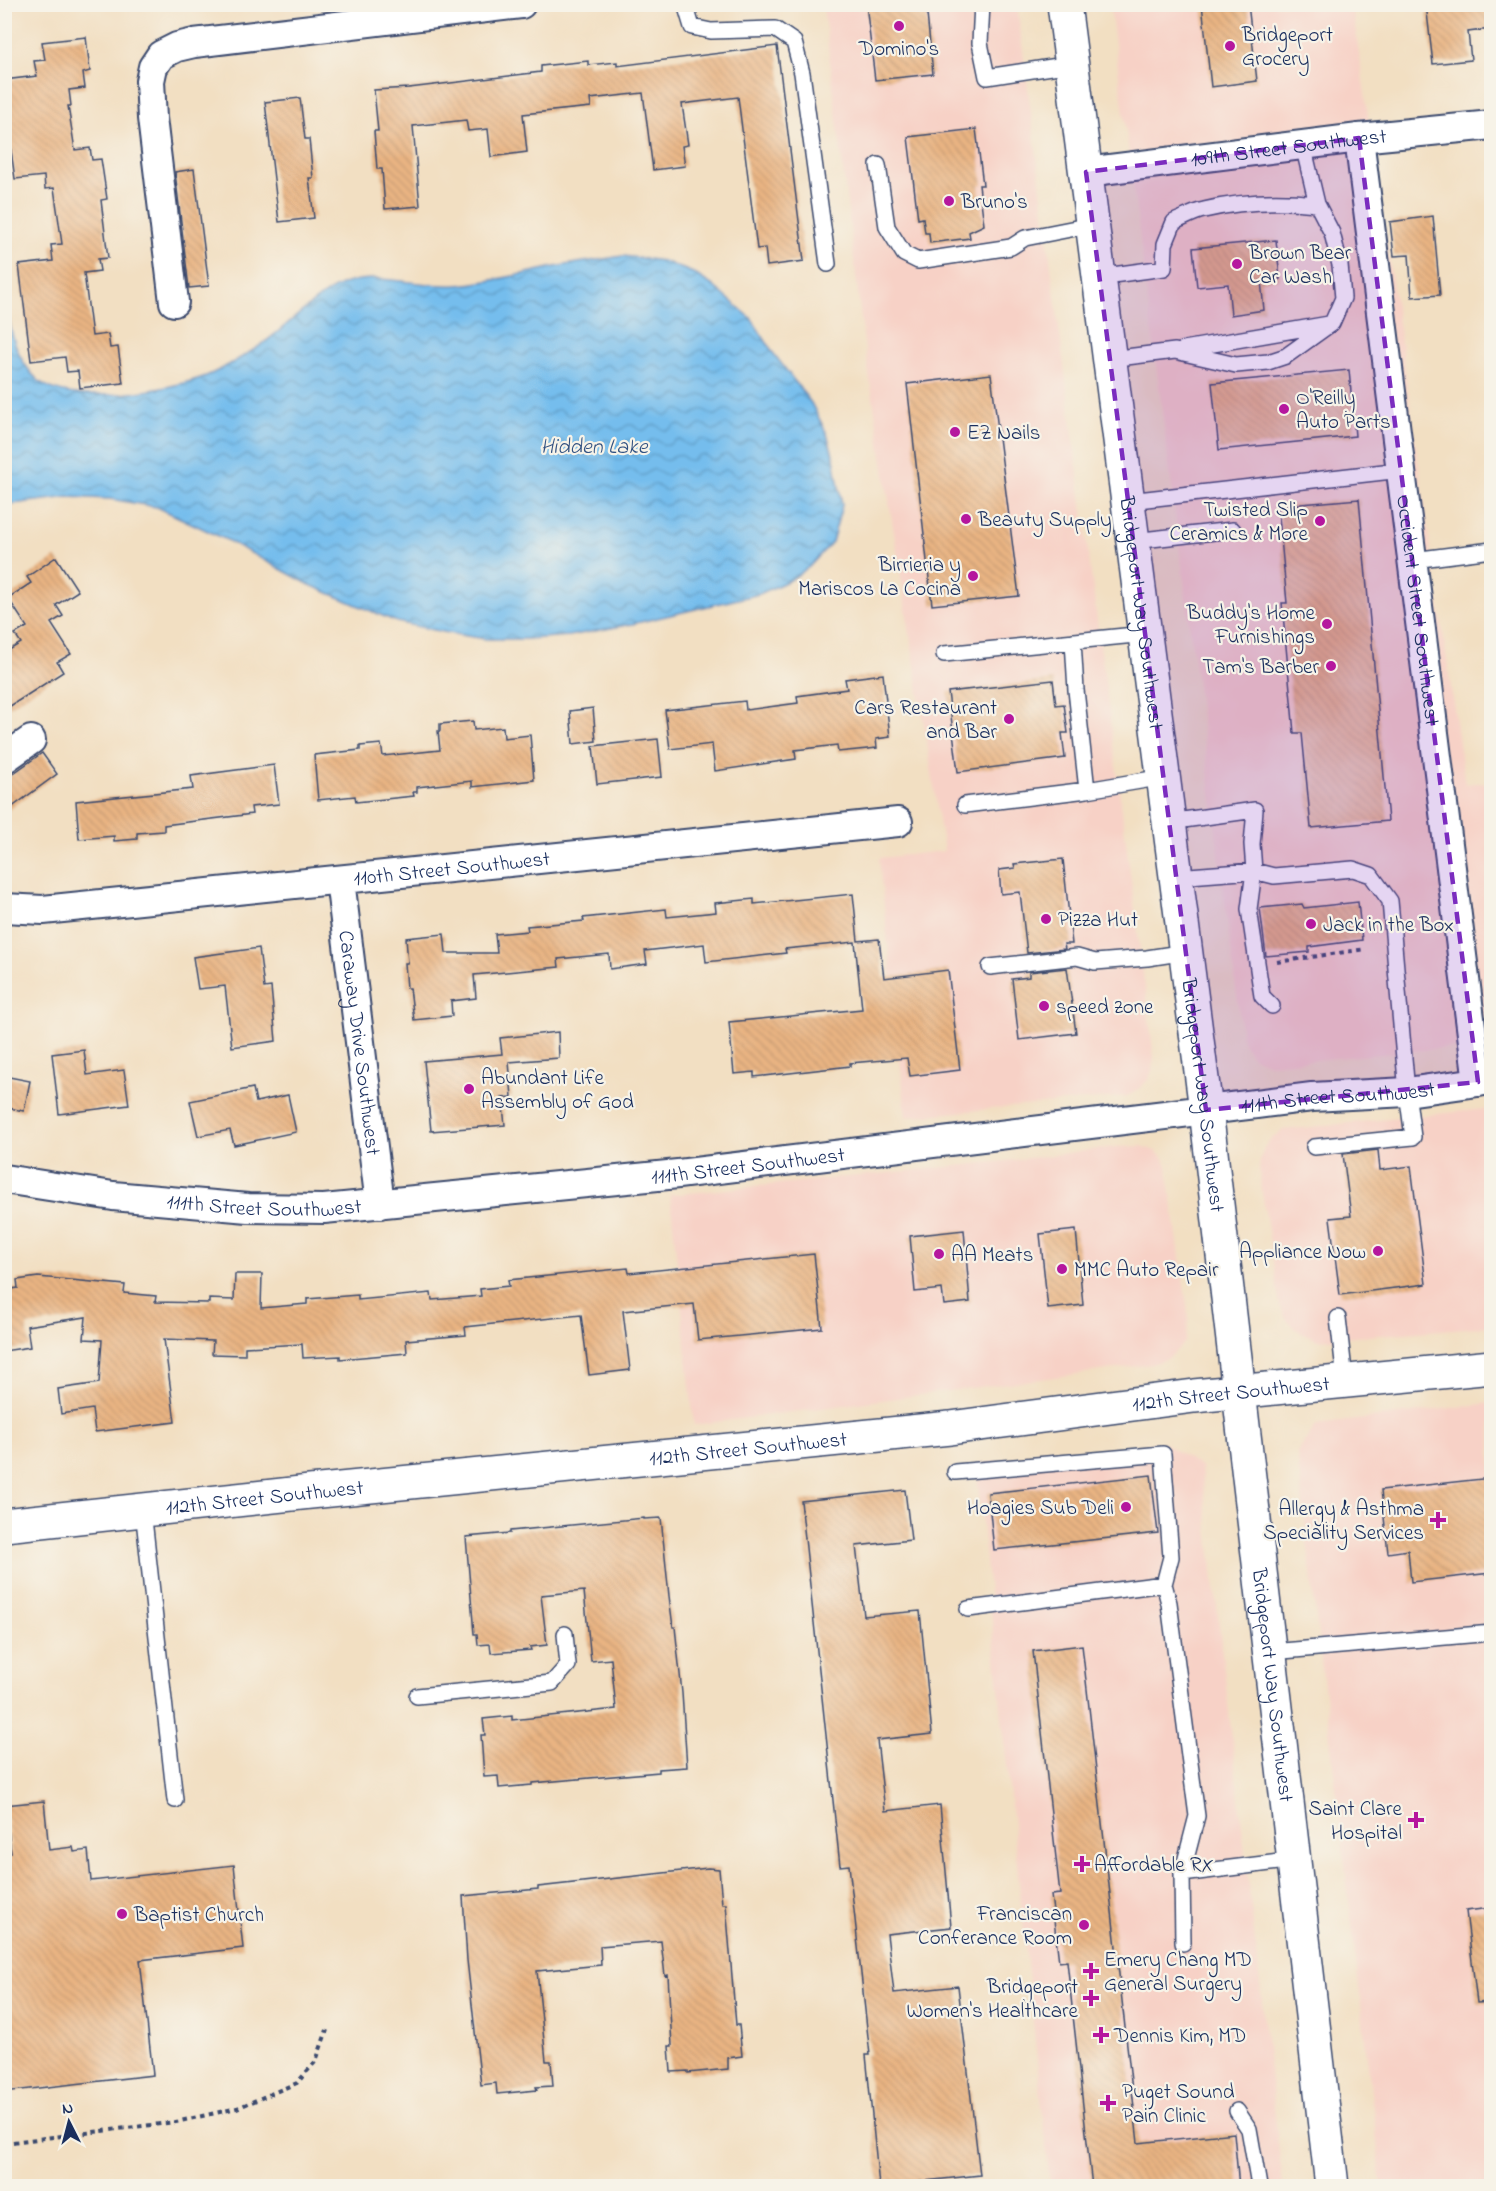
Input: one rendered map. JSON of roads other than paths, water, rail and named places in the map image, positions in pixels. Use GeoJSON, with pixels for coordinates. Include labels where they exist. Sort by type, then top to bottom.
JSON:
{"type":"FeatureCollection","features":[{"type":"Feature","properties":{"kind":"main road","name":"Bridgeport Way Southwest"},"geometry":{"type":"LineString","coordinates":[[1064,4],[1241,1391],[1332,2187]]}},
{"type":"Feature","properties":{"kind":"main road","name":"112th Street Southwest"},"geometry":{"type":"LineString","coordinates":[[4,1525],[950,1428],[1241,1391],[1491,1367]]}},
{"type":"Feature","properties":{"kind":"street"},"geometry":{"type":"LineString","coordinates":[[174,302],[150,95],[151,73],[161,55],[177,46],[202,42],[521,4]]}},
{"type":"Feature","properties":{"kind":"street","name":"109th Street Southwest"},"geometry":{"type":"LineString","coordinates":[[1086,172],[1359,138],[1491,125]]}},
{"type":"Feature","properties":{"kind":"street","name":"Occident Street Southwest"},"geometry":{"type":"LineString","coordinates":[[1359,138],[1413,560],[1485,1081]]}},
{"type":"Feature","properties":{"kind":"street"},"geometry":{"type":"LineString","coordinates":[[4,759],[31,740]]}},
{"type":"Feature","properties":{"kind":"street","name":"110th Street Southwest"},"geometry":{"type":"LineString","coordinates":[[4,908],[43,910],[898,822]]}},
{"type":"Feature","properties":{"kind":"street","name":"Caraway Drive Southwest"},"geometry":{"type":"LineString","coordinates":[[340,880],[380,1204]]}},
{"type":"Feature","properties":{"kind":"street","name":"111th Street Southwest"},"geometry":{"type":"LineString","coordinates":[[4,1179],[113,1196],[248,1208],[324,1209],[678,1174],[1312,1097],[1407,1092],[1485,1081]]}},
{"type":"Feature","properties":{"kind":"lane"},"geometry":{"type":"LineString","coordinates":[[685,4],[692,27],[711,31],[775,29],[794,42],[802,73],[828,264]]}},
{"type":"Feature","properties":{"kind":"lane"},"geometry":{"type":"LineString","coordinates":[[982,4],[980,43],[987,76],[1071,63]]}},
{"type":"Feature","properties":{"kind":"lane"},"geometry":{"type":"LineString","coordinates":[[1175,351],[1236,365],[1268,362],[1286,356],[1332,323],[1343,298],[1340,265],[1332,233],[1317,204],[1303,145]]}},
{"type":"Feature","properties":{"kind":"lane"},"geometry":{"type":"LineString","coordinates":[[878,165],[887,227],[904,254],[918,261],[1011,247],[1025,238],[1091,225]]}},
{"type":"Feature","properties":{"kind":"lane"},"geometry":{"type":"LineString","coordinates":[[1098,277],[1164,268],[1165,244],[1174,222],[1203,210],[1285,201],[1317,204]]}},
{"type":"Feature","properties":{"kind":"lane"},"geometry":{"type":"LineString","coordinates":[[1110,359],[1175,351],[1332,323]]}},
{"type":"Feature","properties":{"kind":"lane"},"geometry":{"type":"LineString","coordinates":[[1129,501],[1401,470]]}},
{"type":"Feature","properties":{"kind":"lane"},"geometry":{"type":"LineString","coordinates":[[1133,540],[1233,530]]}},
{"type":"Feature","properties":{"kind":"lane"},"geometry":{"type":"LineString","coordinates":[[1413,560],[1491,550]]}},
{"type":"Feature","properties":{"kind":"lane"},"geometry":{"type":"LineString","coordinates":[[944,654],[1145,634]]}},
{"type":"Feature","properties":{"kind":"lane"},"geometry":{"type":"LineString","coordinates":[[1073,641],[1087,790]]}},
{"type":"Feature","properties":{"kind":"lane"},"geometry":{"type":"LineString","coordinates":[[965,805],[1087,790],[1164,777]]}},
{"type":"Feature","properties":{"kind":"lane"},"geometry":{"type":"LineString","coordinates":[[1169,822],[1255,810],[1252,844],[1254,871],[1249,909],[1262,996],[1272,1006]]}},
{"type":"Feature","properties":{"kind":"lane"},"geometry":{"type":"LineString","coordinates":[[1176,877],[1254,871],[1274,876],[1353,869],[1371,875],[1390,901],[1413,1137],[1314,1147]]}},
{"type":"Feature","properties":{"kind":"lane"},"geometry":{"type":"LineString","coordinates":[[990,967],[1077,957],[1095,962],[1186,952]]}},
{"type":"Feature","properties":{"kind":"lane"},"geometry":{"type":"LineString","coordinates":[[1338,1318],[1345,1380]]}},
{"type":"Feature","properties":{"kind":"lane"},"geometry":{"type":"LineString","coordinates":[[955,1472],[1163,1454],[1171,1557],[1164,1584],[1169,1603],[1197,1816],[1182,1874],[1184,1943]]}},
{"type":"Feature","properties":{"kind":"lane"},"geometry":{"type":"LineString","coordinates":[[143,1510],[175,1800]]}},
{"type":"Feature","properties":{"kind":"lane"},"geometry":{"type":"LineString","coordinates":[[968,1609],[1164,1584]]}},
{"type":"Feature","properties":{"kind":"lane"},"geometry":{"type":"LineString","coordinates":[[1271,1652],[1491,1633]]}},
{"type":"Feature","properties":{"kind":"lane"},"geometry":{"type":"LineString","coordinates":[[417,1696],[552,1683],[568,1665],[565,1634]]}},
{"type":"Feature","properties":{"kind":"lane"},"geometry":{"type":"LineString","coordinates":[[1182,1874],[1294,1860]]}},
{"type":"Feature","properties":{"kind":"lane"},"geometry":{"type":"LineString","coordinates":[[1237,2111],[1249,2128],[1259,2187]]}},
{"type":"Feature","properties":{"kind":"water","name":"Hidden Lake"},"geometry":{"type":"Polygon","coordinates":[[[623,256],[663,261],[693,273],[712,285],[751,318],[774,354],[811,403],[827,434],[834,458],[842,505],[832,542],[809,567],[790,580],[759,594],[632,624],[569,636],[486,639],[397,622],[310,585],[227,540],[157,507],[110,499],[69,497],[5,505],[5,299],[19,354],[24,364],[39,381],[54,389],[74,394],[121,394],[190,381],[219,370],[268,340],[315,301],[350,282],[376,279],[431,285],[458,285],[623,256]]]}},
{"type":"Feature","properties":{"kind":"place","name":"Domino's"},"geometry":{"type":"Point","coordinates":[899,26]}},
{"type":"Feature","properties":{"kind":"place","name":"Bridgeport Grocery"},"geometry":{"type":"Point","coordinates":[1230,46]}},
{"type":"Feature","properties":{"kind":"place","name":"Bruno's"},"geometry":{"type":"Point","coordinates":[949,201]}},
{"type":"Feature","properties":{"kind":"place","name":"Brown Bear Car Wash"},"geometry":{"type":"Point","coordinates":[1237,264]}},
{"type":"Feature","properties":{"kind":"place","name":"O'Reilly Auto Parts"},"geometry":{"type":"Point","coordinates":[1284,409]}},
{"type":"Feature","properties":{"kind":"place","name":"EZ Nails"},"geometry":{"type":"Point","coordinates":[955,432]}},
{"type":"Feature","properties":{"kind":"place","name":"Beauty Supply"},"geometry":{"type":"Point","coordinates":[966,519]}},
{"type":"Feature","properties":{"kind":"place","name":"Twisted Slip Ceramics & More"},"geometry":{"type":"Point","coordinates":[1320,521]}},
{"type":"Feature","properties":{"kind":"place","name":"Birrieria y Mariscos La Cocina"},"geometry":{"type":"Point","coordinates":[973,576]}},
{"type":"Feature","properties":{"kind":"place","name":"Buddy's Home Furnishings"},"geometry":{"type":"Point","coordinates":[1327,624]}},
{"type":"Feature","properties":{"kind":"place","name":"Tam's Barber"},"geometry":{"type":"Point","coordinates":[1331,666]}},
{"type":"Feature","properties":{"kind":"place","name":"Cars Restaurant and Bar"},"geometry":{"type":"Point","coordinates":[1009,719]}},
{"type":"Feature","properties":{"kind":"place","name":"Pizza Hut"},"geometry":{"type":"Point","coordinates":[1046,919]}},
{"type":"Feature","properties":{"kind":"place","name":"Jack in the Box"},"geometry":{"type":"Point","coordinates":[1311,924]}},
{"type":"Feature","properties":{"kind":"place","name":"speed zone"},"geometry":{"type":"Point","coordinates":[1044,1006]}},
{"type":"Feature","properties":{"kind":"place","name":"Abundant Life Assembly of God"},"geometry":{"type":"Point","coordinates":[469,1089]}},
{"type":"Feature","properties":{"kind":"place","name":"Appliance Now"},"geometry":{"type":"Point","coordinates":[1378,1251]}},
{"type":"Feature","properties":{"kind":"place","name":"AA Meats"},"geometry":{"type":"Point","coordinates":[939,1254]}},
{"type":"Feature","properties":{"kind":"place","name":"MMC Auto Repair"},"geometry":{"type":"Point","coordinates":[1062,1269]}},
{"type":"Feature","properties":{"kind":"place","name":"Hoagies Sub Deli"},"geometry":{"type":"Point","coordinates":[1126,1507]}},
{"type":"Feature","properties":{"kind":"place","name":"Allergy & Asthma Speciality Services"},"geometry":{"type":"Point","coordinates":[1438,1520]}},
{"type":"Feature","properties":{"kind":"place","name":"Saint Clare Hospital"},"geometry":{"type":"Point","coordinates":[1416,1820]}},
{"type":"Feature","properties":{"kind":"place","name":"Affordable RX"},"geometry":{"type":"Point","coordinates":[1082,1864]}},
{"type":"Feature","properties":{"kind":"place","name":"Baptist Church"},"geometry":{"type":"Point","coordinates":[122,1914]}},
{"type":"Feature","properties":{"kind":"place","name":"Franciscan Conferance Room"},"geometry":{"type":"Point","coordinates":[1084,1925]}},
{"type":"Feature","properties":{"kind":"place","name":"Emery Chang MD General Surgery"},"geometry":{"type":"Point","coordinates":[1091,1971]}},
{"type":"Feature","properties":{"kind":"place","name":"Bridgeport Women's Healthcare"},"geometry":{"type":"Point","coordinates":[1091,1998]}},
{"type":"Feature","properties":{"kind":"place","name":"Dennis Kim, MD"},"geometry":{"type":"Point","coordinates":[1101,2035]}},
{"type":"Feature","properties":{"kind":"place","name":"Puget Sound Pain Clinic"},"geometry":{"type":"Point","coordinates":[1108,2103]}}]}
